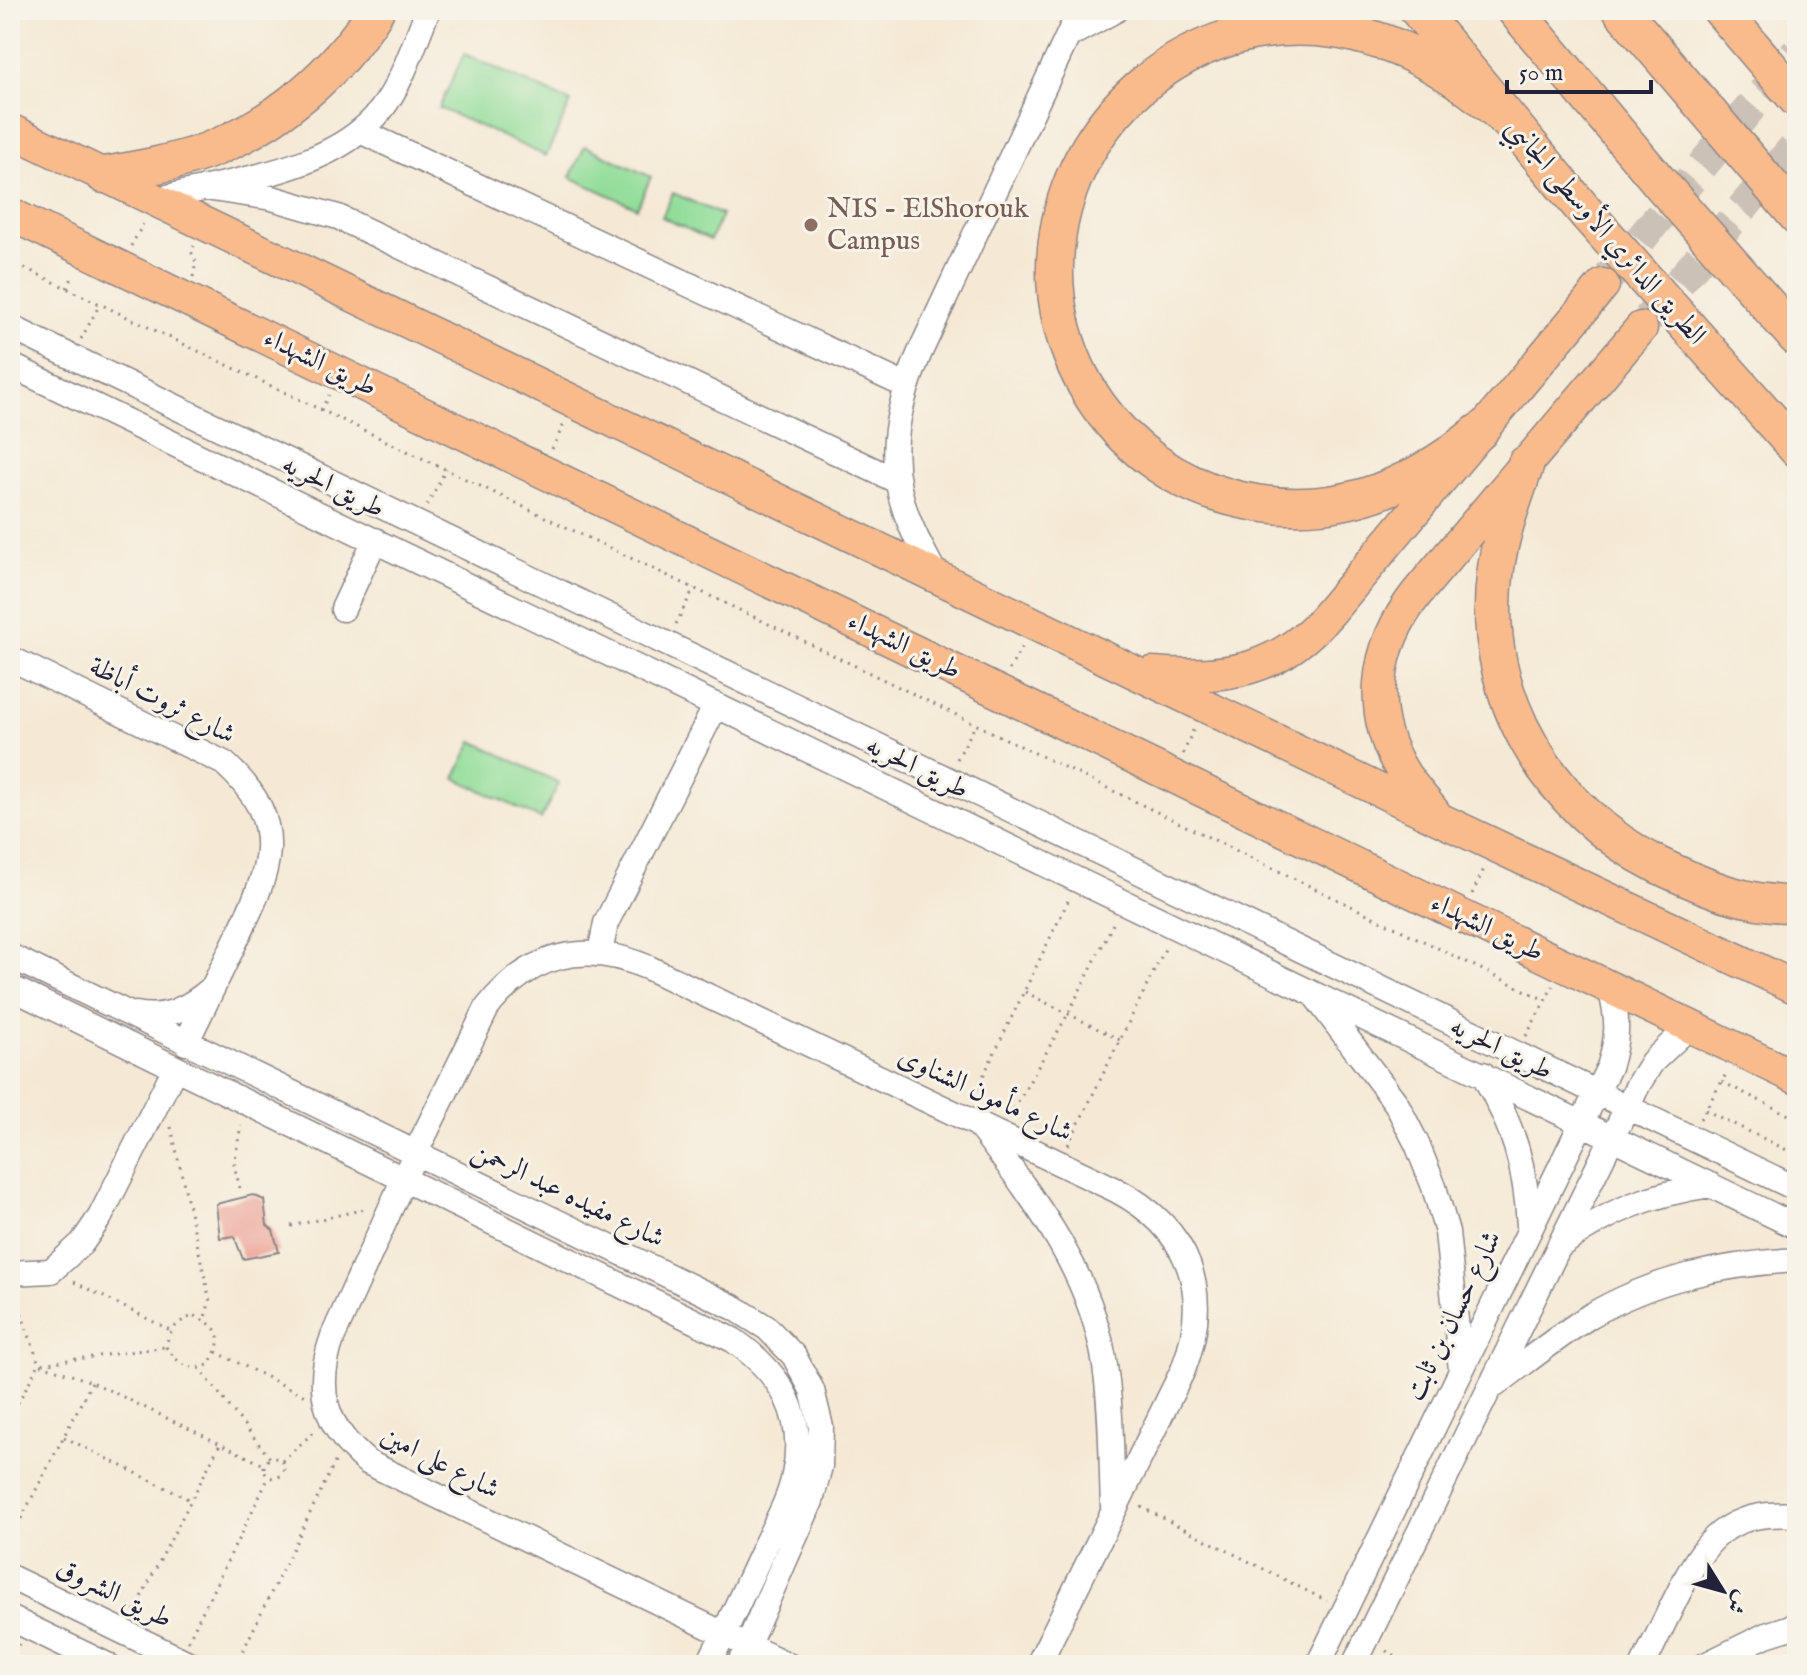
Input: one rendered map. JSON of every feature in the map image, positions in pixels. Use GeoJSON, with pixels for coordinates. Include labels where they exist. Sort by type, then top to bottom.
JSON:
{"type":"FeatureCollection","features":[{"type":"Feature","properties":{"kind":"highway"},"geometry":{"type":"LineString","coordinates":[[104,175],[207,151],[268,120],[322,77],[346,53],[376,10]]}},
{"type":"Feature","properties":{"kind":"highway","name":"الطريق الدائري الأوسطى الجانبي"},"geometry":{"type":"LineString","coordinates":[[1418,10],[1653,290],[1797,449]]}},
{"type":"Feature","properties":{"kind":"highway"},"geometry":{"type":"LineString","coordinates":[[1515,10],[1661,184],[1797,338]]}},
{"type":"Feature","properties":{"kind":"highway"},"geometry":{"type":"LineString","coordinates":[[1621,10],[1797,216]]}},
{"type":"Feature","properties":{"kind":"highway"},"geometry":{"type":"LineString","coordinates":[[1721,10],[1797,99]]}},
{"type":"Feature","properties":{"kind":"highway"},"geometry":{"type":"LineString","coordinates":[[1480,431],[1429,470],[1380,492],[1338,504],[1274,506],[1216,493],[1190,483],[1155,462],[1123,436],[1089,392],[1066,342],[1054,288],[1055,250],[1061,213],[1073,177],[1091,143],[1113,112],[1140,85],[1171,63],[1205,46],[1241,34],[1279,28],[1317,28],[1380,42],[1451,76],[1494,107],[1513,126]]}},
{"type":"Feature","properties":{"kind":"highway"},"geometry":{"type":"LineString","coordinates":[[1526,464],[1498,550],[1493,608],[1503,681],[1531,749],[1566,797],[1609,836],[1634,852],[1718,893],[1747,901],[1797,904]]}},
{"type":"Feature","properties":{"kind":"main road"},"geometry":{"type":"LineString","coordinates":[[10,130],[1439,819],[1797,988]]}},
{"type":"Feature","properties":{"kind":"main road","name":"طريق الشهداء"},"geometry":{"type":"LineString","coordinates":[[10,214],[1797,1078]]}},
{"type":"Feature","properties":{"kind":"main road"},"geometry":{"type":"LineString","coordinates":[[1134,672],[1198,676],[1232,673],[1260,665],[1287,652],[1317,627],[1603,285]]}},
{"type":"Feature","properties":{"kind":"main road"},"geometry":{"type":"LineString","coordinates":[[1439,819],[1403,774],[1387,739],[1379,702],[1381,663],[1394,626],[1641,328]]}},
{"type":"Feature","properties":{"kind":"street"},"geometry":{"type":"LineString","coordinates":[[156,200],[259,175],[338,147],[380,111],[395,87],[428,10]]}},
{"type":"Feature","properties":{"kind":"street"},"geometry":{"type":"LineString","coordinates":[[936,576],[912,529],[897,481],[895,433],[906,386],[1080,10]]}},
{"type":"Feature","properties":{"kind":"street"},"geometry":{"type":"LineString","coordinates":[[1068,36],[1116,10]]}},
{"type":"Feature","properties":{"kind":"street"},"geometry":{"type":"LineString","coordinates":[[360,131],[906,386]]}},
{"type":"Feature","properties":{"kind":"street"},"geometry":{"type":"LineString","coordinates":[[205,188],[272,198],[338,217],[897,481]]}},
{"type":"Feature","properties":{"kind":"street","name":"طريق الحريه"},"geometry":{"type":"LineString","coordinates":[[10,327],[1797,1189]]}},
{"type":"Feature","properties":{"kind":"street"},"geometry":{"type":"LineString","coordinates":[[15,369],[36,340]]}},
{"type":"Feature","properties":{"kind":"street","name":"طريق الحريه"},"geometry":{"type":"LineString","coordinates":[[15,369],[1124,900],[1797,1227]]}},
{"type":"Feature","properties":{"kind":"street"},"geometry":{"type":"LineString","coordinates":[[343,609],[375,540]]}},
{"type":"Feature","properties":{"kind":"street","name":"شارع ثروت أباظة"},"geometry":{"type":"LineString","coordinates":[[10,658],[224,763],[253,794],[268,834],[268,863],[260,891],[187,1043],[197,1063],[175,1068],[100,1217],[82,1243],[51,1271]]}},
{"type":"Feature","properties":{"kind":"street"},"geometry":{"type":"LineString","coordinates":[[600,953],[606,923],[716,705]]}},
{"type":"Feature","properties":{"kind":"street","name":"شارع مأمون الشناوى"},"geometry":{"type":"LineString","coordinates":[[415,1154],[487,1008],[502,990],[539,964],[561,956],[600,953],[628,959],[1140,1202],[1161,1220],[1177,1241],[1189,1265],[1196,1291],[1197,1318],[1193,1345],[1038,1665]]}},
{"type":"Feature","properties":{"kind":"street","name":"شارع مفيده عبد الرحمن"},"geometry":{"type":"LineString","coordinates":[[10,956],[735,1308],[767,1328],[794,1356],[812,1390],[821,1427],[820,1466],[811,1501],[743,1656]]}},
{"type":"Feature","properties":{"kind":"street","name":"شارع مفيده عبد الرحمن"},"geometry":{"type":"LineString","coordinates":[[10,987],[733,1340],[759,1358],[780,1383],[793,1412],[798,1444],[794,1476],[708,1665]]}},
{"type":"Feature","properties":{"kind":"street","name":"شارع حسان بن ثابت"},"geometry":{"type":"LineString","coordinates":[[1318,1665],[1598,1091],[1617,1042],[1617,1016],[1610,987]]}},
{"type":"Feature","properties":{"kind":"street"},"geometry":{"type":"LineString","coordinates":[[122,1011],[146,1016],[171,1014],[194,1004],[213,988]]}},
{"type":"Feature","properties":{"kind":"street"},"geometry":{"type":"LineString","coordinates":[[1312,992],[1396,1103],[1423,1159],[1447,1232],[1461,1371]]}},
{"type":"Feature","properties":{"kind":"street"},"geometry":{"type":"LineString","coordinates":[[1354,1665],[1628,1106],[1652,1062],[1690,1026]]}},
{"type":"Feature","properties":{"kind":"street"},"geometry":{"type":"LineString","coordinates":[[1483,1074],[1504,1110],[1519,1149],[1527,1190],[1529,1232]]}},
{"type":"Feature","properties":{"kind":"street"},"geometry":{"type":"LineString","coordinates":[[970,1121],[1050,1221],[1074,1267],[1093,1314],[1105,1364],[1117,1505]]}},
{"type":"Feature","properties":{"kind":"street","name":"شارع على امين"},"geometry":{"type":"LineString","coordinates":[[415,1154],[325,1359],[323,1382],[328,1411],[345,1442],[367,1462],[723,1635],[743,1656]]}},
{"type":"Feature","properties":{"kind":"street"},"geometry":{"type":"LineString","coordinates":[[1559,1247],[1593,1223],[1630,1204],[1670,1191],[1711,1185]]}},
{"type":"Feature","properties":{"kind":"street"},"geometry":{"type":"LineString","coordinates":[[1489,1389],[1590,1316],[1639,1292],[1691,1274],[1744,1263],[1797,1260]]}},
{"type":"Feature","properties":{"kind":"street"},"geometry":{"type":"LineString","coordinates":[[10,1273],[51,1271]]}},
{"type":"Feature","properties":{"kind":"street"},"geometry":{"type":"LineString","coordinates":[[1643,1665],[1701,1551],[1721,1532],[1745,1519],[1772,1513],[1797,1515]]}},
{"type":"Feature","properties":{"kind":"street","name":"طريق الشروق"},"geometry":{"type":"LineString","coordinates":[[10,1577],[186,1662]]}},
{"type":"Feature","properties":{"kind":"street"},"geometry":{"type":"LineString","coordinates":[[10,1618],[107,1665]]}},
{"type":"Feature","properties":{"kind":"street"},"geometry":{"type":"LineString","coordinates":[[1705,1665],[1766,1635],[1797,1625]]}},
{"type":"Feature","properties":{"kind":"street"},"geometry":{"type":"LineString","coordinates":[[743,1656],[788,1665]]}},
{"type":"Feature","properties":{"kind":"path"},"geometry":{"type":"LineString","coordinates":[[120,267],[156,200]]}},
{"type":"Feature","properties":{"kind":"path"},"geometry":{"type":"LineString","coordinates":[[185,298],[195,272],[196,262],[191,251],[194,245],[221,231]]}},
{"type":"Feature","properties":{"kind":"path"},"geometry":{"type":"LineString","coordinates":[[10,261],[1545,1000]]}},
{"type":"Feature","properties":{"kind":"path"},"geometry":{"type":"LineString","coordinates":[[72,357],[100,304]]}},
{"type":"Feature","properties":{"kind":"path"},"geometry":{"type":"LineString","coordinates":[[541,470],[575,402]]}},
{"type":"Feature","properties":{"kind":"path"},"geometry":{"type":"LineString","coordinates":[[417,523],[446,469]]}},
{"type":"Feature","properties":{"kind":"path"},"geometry":{"type":"LineString","coordinates":[[667,643],[694,588]]}},
{"type":"Feature","properties":{"kind":"path"},"geometry":{"type":"LineString","coordinates":[[997,691],[1035,624]]}},
{"type":"Feature","properties":{"kind":"path"},"geometry":{"type":"LineString","coordinates":[[1173,776],[1204,706]]}},
{"type":"Feature","properties":{"kind":"path"},"geometry":{"type":"LineString","coordinates":[[946,778],[976,724]]}},
{"type":"Feature","properties":{"kind":"path"},"geometry":{"type":"LineString","coordinates":[[1462,916],[1495,844]]}},
{"type":"Feature","properties":{"kind":"path"},"geometry":{"type":"LineString","coordinates":[[970,1121],[1025,992],[1079,879]]}},
{"type":"Feature","properties":{"kind":"path"},"geometry":{"type":"LineString","coordinates":[[999,1135],[1068,1014],[1124,900]]}},
{"type":"Feature","properties":{"kind":"path"},"geometry":{"type":"LineString","coordinates":[[1059,1163],[1177,926]]}},
{"type":"Feature","properties":{"kind":"path"},"geometry":{"type":"LineString","coordinates":[[1517,1052],[1564,965]]}},
{"type":"Feature","properties":{"kind":"path"},"geometry":{"type":"LineString","coordinates":[[1025,992],[1120,1040]]}},
{"type":"Feature","properties":{"kind":"path"},"geometry":{"type":"LineString","coordinates":[[1690,1136],[1740,1051]]}},
{"type":"Feature","properties":{"kind":"path"},"geometry":{"type":"LineString","coordinates":[[1722,1082],[1797,1119]]}},
{"type":"Feature","properties":{"kind":"path"},"geometry":{"type":"LineString","coordinates":[[163,1092],[210,1301],[204,1320]]}},
{"type":"Feature","properties":{"kind":"path"},"geometry":{"type":"LineString","coordinates":[[240,1188],[234,1165],[246,1102]]}},
{"type":"Feature","properties":{"kind":"path"},"geometry":{"type":"LineString","coordinates":[[1705,1110],[1797,1155]]}},
{"type":"Feature","properties":{"kind":"path"},"geometry":{"type":"LineString","coordinates":[[291,1226],[393,1202]]}},
{"type":"Feature","properties":{"kind":"path"},"geometry":{"type":"LineString","coordinates":[[51,1271],[170,1330]]}},
{"type":"Feature","properties":{"kind":"path"},"geometry":{"type":"LineString","coordinates":[[10,1417],[39,1364],[16,1298]]}},
{"type":"Feature","properties":{"kind":"path"},"geometry":{"type":"LineString","coordinates":[[189,1317],[204,1320],[216,1328],[219,1336],[216,1352],[208,1365],[199,1368],[185,1366],[166,1347],[170,1330],[189,1317]]}},
{"type":"Feature","properties":{"kind":"path"},"geometry":{"type":"LineString","coordinates":[[39,1364],[166,1347]]}},
{"type":"Feature","properties":{"kind":"path"},"geometry":{"type":"LineString","coordinates":[[216,1352],[328,1411],[282,1461]]}},
{"type":"Feature","properties":{"kind":"path"},"geometry":{"type":"LineString","coordinates":[[39,1364],[92,1382],[264,1465]]}},
{"type":"Feature","properties":{"kind":"path"},"geometry":{"type":"LineString","coordinates":[[199,1368],[270,1458]]}},
{"type":"Feature","properties":{"kind":"path"},"geometry":{"type":"LineString","coordinates":[[10,1540],[92,1382]]}},
{"type":"Feature","properties":{"kind":"path"},"geometry":{"type":"LineString","coordinates":[[64,1437],[192,1501]]}},
{"type":"Feature","properties":{"kind":"path"},"geometry":{"type":"LineString","coordinates":[[236,1665],[345,1442]]}},
{"type":"Feature","properties":{"kind":"path"},"geometry":{"type":"LineString","coordinates":[[124,1632],[220,1444]]}},
{"type":"Feature","properties":{"kind":"path"},"geometry":{"type":"LineString","coordinates":[[270,1458],[282,1461],[282,1474],[273,1478],[263,1470],[270,1458]]}},
{"type":"Feature","properties":{"kind":"path"},"geometry":{"type":"LineString","coordinates":[[186,1662],[269,1477]]}},
{"type":"Feature","properties":{"kind":"path"},"geometry":{"type":"LineString","coordinates":[[1117,1505],[1345,1610]]}},
{"type":"Feature","properties":{"kind":"path"},"geometry":{"type":"LineString","coordinates":[[1366,1642],[1415,1665]]}},
{"type":"Feature","properties":{"kind":"green space"},"geometry":{"type":"Polygon","coordinates":[[[464,54],[571,102],[546,156],[439,108],[464,54]]]}},
{"type":"Feature","properties":{"kind":"green space"},"geometry":{"type":"Polygon","coordinates":[[[585,146],[651,177],[637,208],[570,177],[585,146]]]}},
{"type":"Feature","properties":{"kind":"green space"},"geometry":{"type":"Polygon","coordinates":[[[673,193],[722,215],[710,240],[662,217],[673,193]]]}},
{"type":"Feature","properties":{"kind":"green space"},"geometry":{"type":"Polygon","coordinates":[[[473,741],[559,783],[541,819],[455,778],[473,741]]]}},
{"type":"Feature","properties":{"kind":"building"},"geometry":{"type":"Polygon","coordinates":[[[253,1195],[264,1200],[267,1225],[273,1230],[279,1252],[243,1259],[234,1236],[220,1238],[216,1204],[253,1195]]]}},
{"type":"Feature","properties":{"kind":"tunnel"},"geometry":{"type":"LineString","coordinates":[[1609,277],[1797,52]]}},
{"type":"Feature","properties":{"kind":"tunnel"},"geometry":{"type":"LineString","coordinates":[[1648,319],[1797,144]]}},
{"type":"Feature","properties":{"kind":"place","name":"NIS - ElShorouk Campus"},"geometry":{"type":"Point","coordinates":[811,225]}}]}
